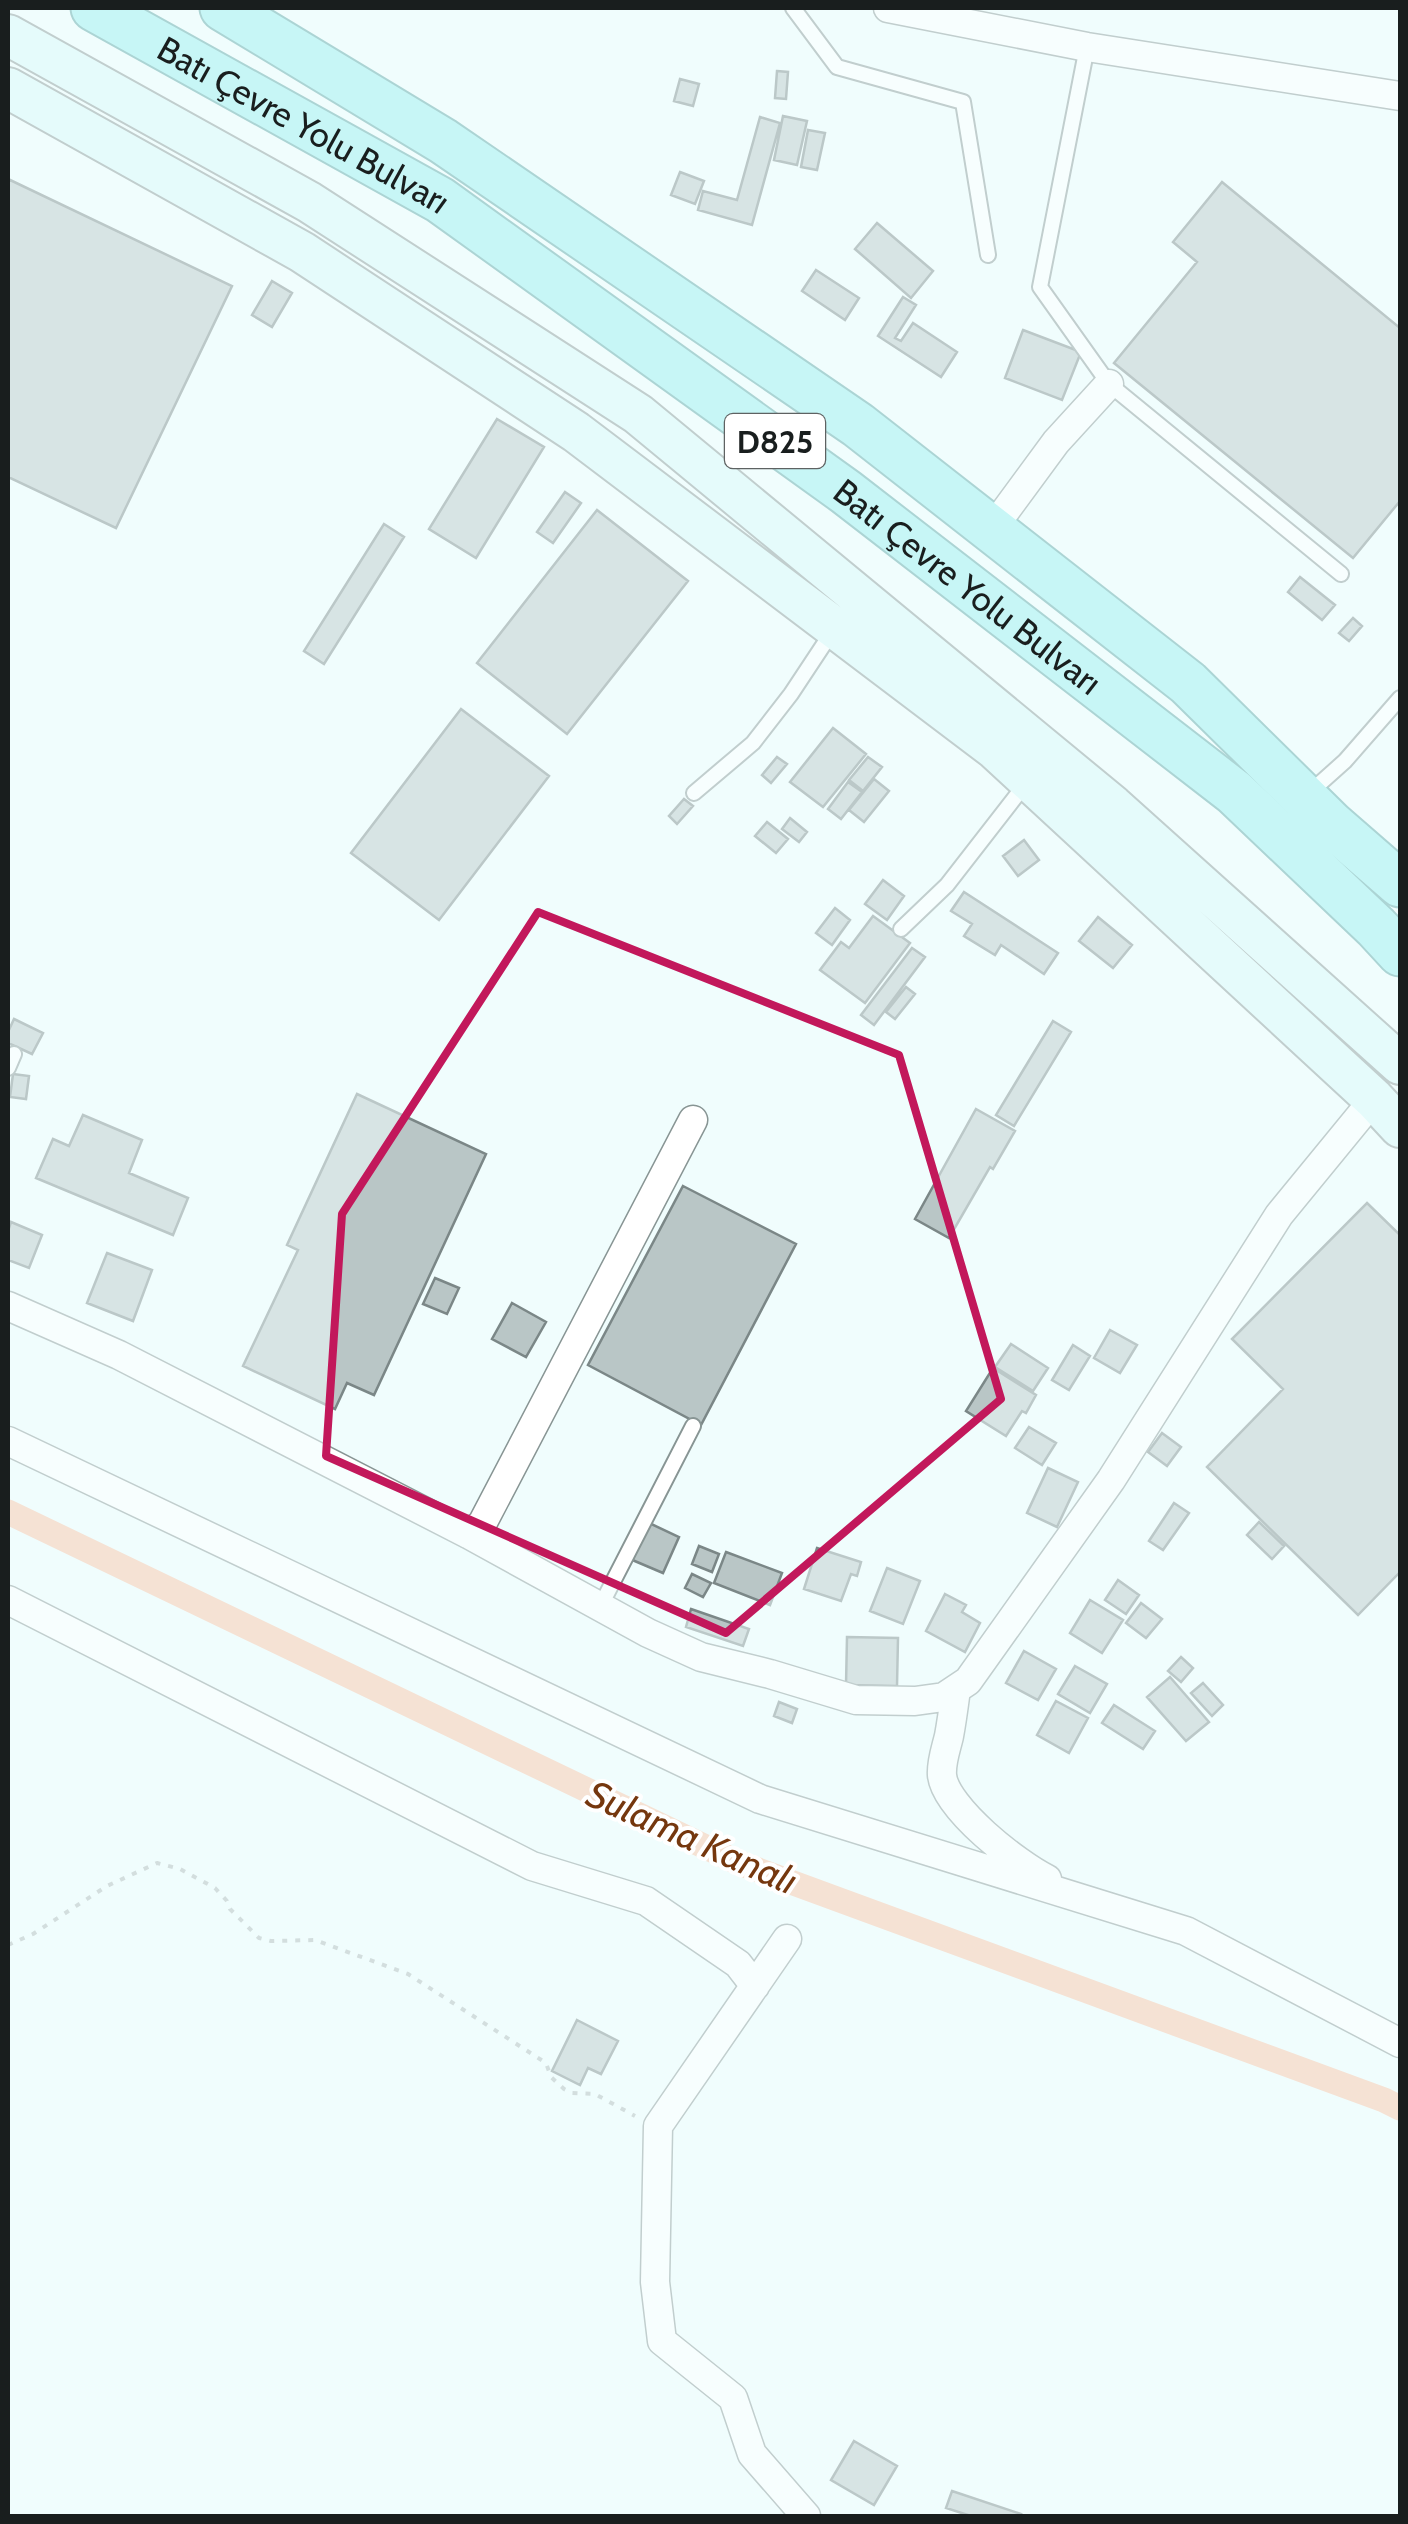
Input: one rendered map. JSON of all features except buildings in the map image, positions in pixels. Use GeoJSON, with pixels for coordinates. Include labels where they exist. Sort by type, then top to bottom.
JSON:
{"type":"FeatureCollection","features":[{"type":"Feature","properties":{"kind":"highway","name":"Batı Çevre Yolu Bulvarı"},"geometry":{"type":"LineString","coordinates":[[94,8],[440,200],[846,492],[1234,792],[1400,953]]}},
{"type":"Feature","properties":{"kind":"highway","name":"Batı Çevre Yolu Bulvarı"},"geometry":{"type":"LineString","coordinates":[[223,8],[443,141],[858,425],[1188,682],[1304,797],[1400,884]]}},
{"type":"Feature","properties":{"kind":"main road"},"geometry":{"type":"LineString","coordinates":[[8,35],[309,202],[638,414],[1113,806],[1400,1064]]}},
{"type":"Feature","properties":{"kind":"main road"},"geometry":{"type":"LineString","coordinates":[[8,88],[302,252],[576,432],[995,749],[1387,1113]]}},
{"type":"Feature","properties":{"kind":"street"},"geometry":{"type":"LineString","coordinates":[[888,8],[1086,46],[1400,96]]}},
{"type":"Feature","properties":{"kind":"street"},"geometry":{"type":"LineString","coordinates":[[992,529],[1056,442],[1109,384]]}},
{"type":"Feature","properties":{"kind":"street"},"geometry":{"type":"LineString","coordinates":[[8,1306],[118,1355],[701,1657],[856,1700],[916,1701],[944,1696],[968,1681],[1111,1480],[1279,1214],[1387,1113]]}},
{"type":"Feature","properties":{"kind":"street"},"geometry":{"type":"LineString","coordinates":[[468,1534],[482,1524],[694,1120]]}},
{"type":"Feature","properties":{"kind":"street"},"geometry":{"type":"LineString","coordinates":[[8,1441],[760,1800],[1186,1932],[1400,2043]]}},
{"type":"Feature","properties":{"kind":"street"},"geometry":{"type":"LineString","coordinates":[[8,1600],[532,1866],[646,1901],[738,1964],[755,1986]]}},
{"type":"Feature","properties":{"kind":"street"},"geometry":{"type":"LineString","coordinates":[[956,1688],[941,1770],[952,1802],[1030,1871],[1107,1907]]}},
{"type":"Feature","properties":{"kind":"street"},"geometry":{"type":"LineString","coordinates":[[787,1940],[658,2126],[655,2282],[662,2341],[734,2398],[752,2454],[806,2516]]}},
{"type":"Feature","properties":{"kind":"lane"},"geometry":{"type":"LineString","coordinates":[[793,8],[837,67],[963,102],[988,254]]}},
{"type":"Feature","properties":{"kind":"lane"},"geometry":{"type":"LineString","coordinates":[[1086,46],[1040,286],[1109,384],[1341,574]]}},
{"type":"Feature","properties":{"kind":"lane"},"geometry":{"type":"LineString","coordinates":[[694,793],[753,743],[835,628]]}},
{"type":"Feature","properties":{"kind":"lane"},"geometry":{"type":"LineString","coordinates":[[1304,797],[1345,760],[1400,698]]}},
{"type":"Feature","properties":{"kind":"lane"},"geometry":{"type":"LineString","coordinates":[[900,929],[947,884],[1028,780]]}},
{"type":"Feature","properties":{"kind":"lane"},"geometry":{"type":"LineString","coordinates":[[600,1606],[693,1426]]}},
{"type":"Feature","properties":{"kind":"path"},"geometry":{"type":"LineString","coordinates":[[8,1946],[34,1934],[107,1886],[157,1863],[165,1864],[216,1888],[230,1909],[259,1938],[315,1940],[408,1974],[546,2063],[551,2077],[564,2089],[596,2094],[658,2126]]}},
{"type":"Feature","properties":{"kind":"highlighted area"},"geometry":{"type":"Polygon","coordinates":[[[538,912],[899,1055],[1001,1399],[726,1633],[326,1456],[342,1214],[538,912]]]}},
{"type":"Feature","properties":{"kind":"waterway","name":"Sulama Kanalı"},"geometry":{"type":"LineString","coordinates":[[8,1512],[739,1863],[1400,2108]]}}]}
